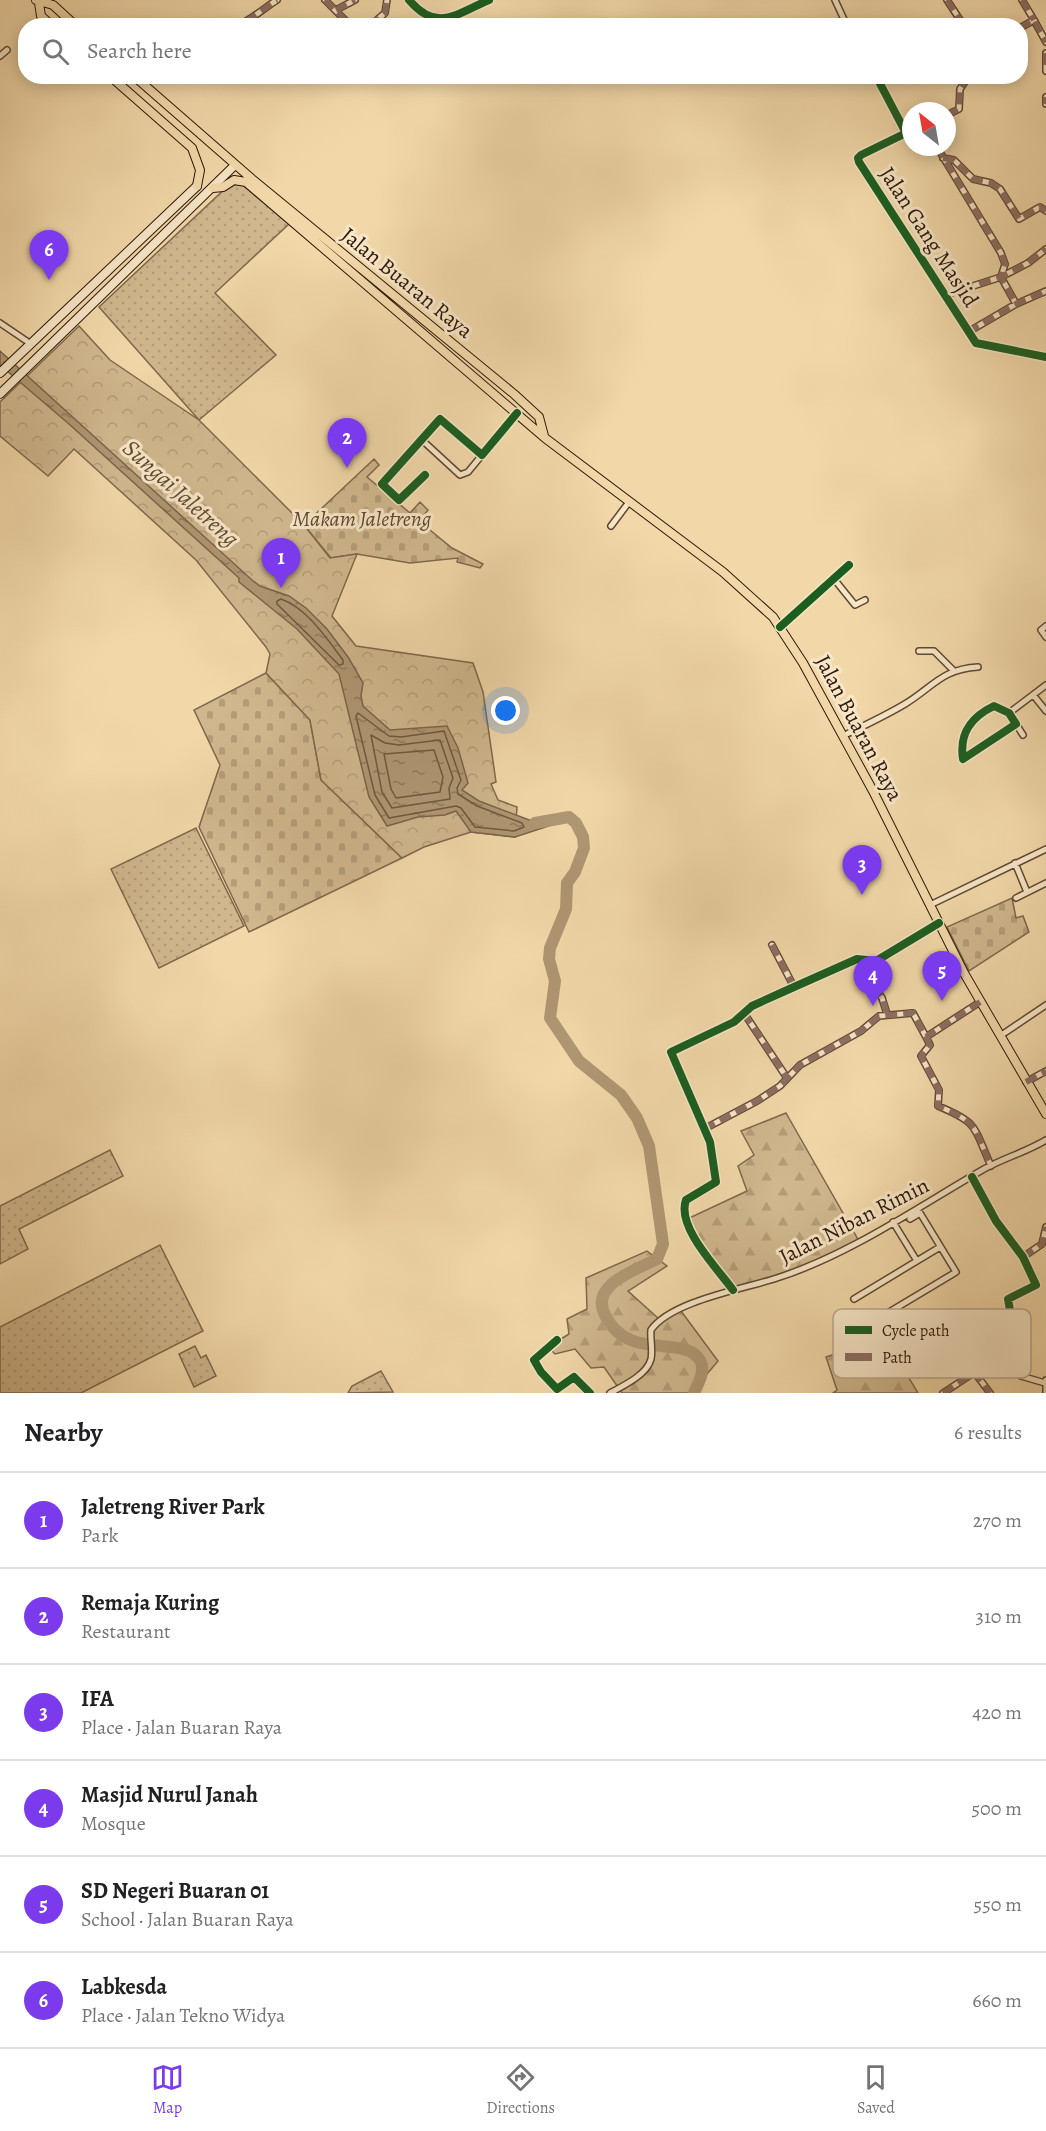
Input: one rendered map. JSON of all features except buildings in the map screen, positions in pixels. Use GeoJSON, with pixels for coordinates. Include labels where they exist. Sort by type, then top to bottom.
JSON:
{"type":"FeatureCollection","features":[{"type":"Feature","properties":{"kind":"main road"},"geometry":{"type":"LineString","coordinates":[[43,18],[38,1],[53,5],[67,18]]}},
{"type":"Feature","properties":{"kind":"main road"},"geometry":{"type":"LineString","coordinates":[[0,373],[197,186],[200,170],[192,148],[119,84]]}},
{"type":"Feature","properties":{"kind":"main road","name":"Jalan Buaran Raya"},"geometry":{"type":"LineString","coordinates":[[143,84],[545,438],[723,572],[758,602],[780,627],[803,663],[873,791],[980,1002],[1046,1114]]}},
{"type":"Feature","properties":{"kind":"main road"},"geometry":{"type":"LineString","coordinates":[[0,394],[235,165]]}},
{"type":"Feature","properties":{"kind":"main road","name":"Jalan Buaran Raya"},"geometry":{"type":"LineString","coordinates":[[213,188],[223,187],[234,180],[246,182],[279,205],[514,394],[539,417],[545,438]]}},
{"type":"Feature","properties":{"kind":"street"},"geometry":{"type":"LineString","coordinates":[[249,18],[277,0]]}},
{"type":"Feature","properties":{"kind":"street"},"geometry":{"type":"LineString","coordinates":[[326,0],[344,18]]}},
{"type":"Feature","properties":{"kind":"street"},"geometry":{"type":"LineString","coordinates":[[336,10],[356,0]]}},
{"type":"Feature","properties":{"kind":"street"},"geometry":{"type":"LineString","coordinates":[[380,18],[385,14],[387,0]]}},
{"type":"Feature","properties":{"kind":"street"},"geometry":{"type":"LineString","coordinates":[[409,0],[420,14],[432,18]]}},
{"type":"Feature","properties":{"kind":"street"},"geometry":{"type":"LineString","coordinates":[[446,18],[489,0]]}},
{"type":"Feature","properties":{"kind":"street"},"geometry":{"type":"LineString","coordinates":[[835,0],[843,18]]}},
{"type":"Feature","properties":{"kind":"street"},"geometry":{"type":"LineString","coordinates":[[947,0],[959,18]]}},
{"type":"Feature","properties":{"kind":"street"},"geometry":{"type":"LineString","coordinates":[[1022,0],[1046,42]]}},
{"type":"Feature","properties":{"kind":"street"},"geometry":{"type":"LineString","coordinates":[[1028,23],[1034,20]]}},
{"type":"Feature","properties":{"kind":"street"},"geometry":{"type":"LineString","coordinates":[[0,56],[7,50]]}},
{"type":"Feature","properties":{"kind":"street"},"geometry":{"type":"LineString","coordinates":[[1046,53],[1046,71]]}},
{"type":"Feature","properties":{"kind":"street","name":"Jalan Gang Masjid"},"geometry":{"type":"LineString","coordinates":[[880,84],[902,122]]}},
{"type":"Feature","properties":{"kind":"street"},"geometry":{"type":"LineString","coordinates":[[956,110],[962,101],[960,89],[963,84]]}},
{"type":"Feature","properties":{"kind":"street"},"geometry":{"type":"LineString","coordinates":[[1046,97],[1046,104]]}},
{"type":"Feature","properties":{"kind":"street","name":"Jalan Gang Masjid"},"geometry":{"type":"LineString","coordinates":[[902,136],[861,155],[858,160],[968,332],[976,343],[1044,357]]}},
{"type":"Feature","properties":{"kind":"street"},"geometry":{"type":"LineString","coordinates":[[943,158],[954,160],[973,179],[991,183],[1000,189],[1019,219],[1040,207],[1046,211]]}},
{"type":"Feature","properties":{"kind":"street"},"geometry":{"type":"LineString","coordinates":[[943,158],[1000,253],[1005,264],[1001,277],[1016,304]]}},
{"type":"Feature","properties":{"kind":"street"},"geometry":{"type":"LineString","coordinates":[[945,295],[1001,277],[1028,263],[1046,249]]}},
{"type":"Feature","properties":{"kind":"street"},"geometry":{"type":"LineString","coordinates":[[968,332],[1016,304],[1045,294]]}},
{"type":"Feature","properties":{"kind":"street"},"geometry":{"type":"LineString","coordinates":[[0,323],[31,344]]}},
{"type":"Feature","properties":{"kind":"street"},"geometry":{"type":"LineString","coordinates":[[1044,357],[1046,350]]}},
{"type":"Feature","properties":{"kind":"street"},"geometry":{"type":"LineString","coordinates":[[422,440],[460,475],[468,472],[517,413]]}},
{"type":"Feature","properties":{"kind":"street"},"geometry":{"type":"LineString","coordinates":[[426,475],[399,500],[382,484],[442,419],[482,455]]}},
{"type":"Feature","properties":{"kind":"street"},"geometry":{"type":"LineString","coordinates":[[611,526],[629,502]]}},
{"type":"Feature","properties":{"kind":"street"},"geometry":{"type":"LineString","coordinates":[[780,627],[849,566]]}},
{"type":"Feature","properties":{"kind":"street"},"geometry":{"type":"LineString","coordinates":[[834,579],[855,605],[865,600]]}},
{"type":"Feature","properties":{"kind":"street"},"geometry":{"type":"LineString","coordinates":[[1046,626],[1041,630],[1046,637]]}},
{"type":"Feature","properties":{"kind":"street"},"geometry":{"type":"LineString","coordinates":[[919,651],[934,651],[953,670]]}},
{"type":"Feature","properties":{"kind":"street"},"geometry":{"type":"LineString","coordinates":[[842,737],[906,704],[938,678],[953,670],[978,667]]}},
{"type":"Feature","properties":{"kind":"street"},"geometry":{"type":"LineString","coordinates":[[1009,713],[1046,685]]}},
{"type":"Feature","properties":{"kind":"street"},"geometry":{"type":"LineString","coordinates":[[1034,696],[1046,711]]}},
{"type":"Feature","properties":{"kind":"street"},"geometry":{"type":"LineString","coordinates":[[1016,724],[962,759],[970,722],[976,715],[994,706],[1009,713],[1016,724],[1023,735]]}},
{"type":"Feature","properties":{"kind":"street"},"geometry":{"type":"LineString","coordinates":[[965,741],[972,753]]}},
{"type":"Feature","properties":{"kind":"street"},"geometry":{"type":"LineString","coordinates":[[930,905],[1046,849]]}},
{"type":"Feature","properties":{"kind":"street"},"geometry":{"type":"LineString","coordinates":[[1015,862],[1027,892]]}},
{"type":"Feature","properties":{"kind":"street"},"geometry":{"type":"LineString","coordinates":[[1016,898],[1046,883]]}},
{"type":"Feature","properties":{"kind":"street"},"geometry":{"type":"LineString","coordinates":[[733,1290],[692,1234],[683,1208],[686,1200],[717,1182],[712,1171],[715,1162],[710,1142],[671,1052],[734,1022],[752,1006],[857,959],[876,961],[939,923]]}},
{"type":"Feature","properties":{"kind":"street"},"geometry":{"type":"LineString","coordinates":[[772,945],[794,987]]}},
{"type":"Feature","properties":{"kind":"street"},"geometry":{"type":"LineString","coordinates":[[864,971],[882,998],[887,1014]]}},
{"type":"Feature","properties":{"kind":"street"},"geometry":{"type":"LineString","coordinates":[[926,1036],[980,1002]]}},
{"type":"Feature","properties":{"kind":"street"},"geometry":{"type":"LineString","coordinates":[[1000,1036],[1046,1005]]}},
{"type":"Feature","properties":{"kind":"street"},"geometry":{"type":"LineString","coordinates":[[744,1013],[788,1078]]}},
{"type":"Feature","properties":{"kind":"street"},"geometry":{"type":"LineString","coordinates":[[704,1129],[757,1101],[788,1078],[800,1065],[887,1014],[913,1013],[930,1045],[921,1056],[939,1090],[938,1106],[955,1111],[971,1122],[991,1166]]}},
{"type":"Feature","properties":{"kind":"street"},"geometry":{"type":"LineString","coordinates":[[1026,1083],[1046,1071]]}},
{"type":"Feature","properties":{"kind":"street","name":"Jalan Niban Rimin"},"geometry":{"type":"LineString","coordinates":[[610,1393],[641,1372],[651,1356],[651,1330],[661,1319],[700,1300],[778,1278],[812,1265],[991,1166],[1046,1140]]}},
{"type":"Feature","properties":{"kind":"street"},"geometry":{"type":"LineString","coordinates":[[972,1177],[996,1221],[1023,1257],[1035,1281],[1035,1287],[1008,1299],[1008,1309]]}},
{"type":"Feature","properties":{"kind":"street"},"geometry":{"type":"LineString","coordinates":[[894,1309],[956,1272],[920,1213],[910,1219]]}},
{"type":"Feature","properties":{"kind":"street"},"geometry":{"type":"LineString","coordinates":[[893,1222],[917,1261]]}},
{"type":"Feature","properties":{"kind":"street"},"geometry":{"type":"LineString","coordinates":[[1023,1257],[1042,1244],[1046,1227]]}},
{"type":"Feature","properties":{"kind":"street"},"geometry":{"type":"LineString","coordinates":[[854,1299],[940,1246]]}},
{"type":"Feature","properties":{"kind":"street"},"geometry":{"type":"LineString","coordinates":[[557,1340],[534,1359],[538,1368],[557,1389],[574,1377],[590,1393]]}},
{"type":"Feature","properties":{"kind":"street"},"geometry":{"type":"LineString","coordinates":[[943,1393],[966,1378]]}},
{"type":"Feature","properties":{"kind":"street"},"geometry":{"type":"LineString","coordinates":[[979,1378],[990,1393]]}},
{"type":"Feature","properties":{"kind":"street"},"geometry":{"type":"LineString","coordinates":[[1029,1378],[1045,1382],[1046,1393]]}},
{"type":"Feature","properties":{"kind":"green space"},"geometry":{"type":"Polygon","coordinates":[[[241,184],[290,223],[215,293],[276,355],[199,420],[99,307],[229,185],[241,184]]]}},
{"type":"Feature","properties":{"kind":"green space"},"geometry":{"type":"Polygon","coordinates":[[[79,326],[110,360],[199,420],[304,525],[330,558],[357,554],[332,616],[356,646],[473,663],[483,692],[496,782],[491,784],[498,800],[517,807],[515,837],[471,832],[424,847],[402,858],[321,780],[310,720],[266,673],[270,654],[266,647],[196,560],[74,449],[48,476],[0,436],[0,402],[79,326]]]}},
{"type":"Feature","properties":{"kind":"green space","name":"Makam Jaletreng"},"geometry":{"type":"Polygon","coordinates":[[[374,459],[379,465],[367,477],[410,513],[420,502],[428,510],[419,521],[452,548],[483,564],[480,568],[457,562],[458,558],[410,563],[357,554],[331,558],[304,525],[374,459]]]}},
{"type":"Feature","properties":{"kind":"green space"},"geometry":{"type":"Polygon","coordinates":[[[266,673],[310,720],[321,780],[402,858],[249,932],[199,827],[220,765],[194,710],[266,673]]]}},
{"type":"Feature","properties":{"kind":"green space"},"geometry":{"type":"Polygon","coordinates":[[[196,828],[244,926],[159,968],[111,869],[196,828]]]}},
{"type":"Feature","properties":{"kind":"green space"},"geometry":{"type":"Polygon","coordinates":[[[1012,898],[1016,918],[1023,916],[1029,932],[969,971],[947,927],[1012,898]]]}},
{"type":"Feature","properties":{"kind":"green space"},"geometry":{"type":"Polygon","coordinates":[[[786,1113],[860,1243],[804,1268],[734,1289],[685,1220],[747,1191],[738,1166],[754,1155],[741,1131],[786,1113]]]}},
{"type":"Feature","properties":{"kind":"green space"},"geometry":{"type":"Polygon","coordinates":[[[110,1150],[123,1176],[19,1229],[28,1249],[0,1264],[0,1206],[110,1150]]]}},
{"type":"Feature","properties":{"kind":"green space"},"geometry":{"type":"Polygon","coordinates":[[[160,1245],[203,1331],[81,1393],[0,1393],[0,1327],[160,1245]]]}},
{"type":"Feature","properties":{"kind":"green space"},"geometry":{"type":"Polygon","coordinates":[[[647,1251],[667,1266],[628,1291],[659,1319],[681,1311],[718,1361],[691,1393],[622,1393],[604,1367],[591,1368],[575,1349],[555,1354],[548,1347],[569,1334],[567,1319],[587,1309],[586,1278],[647,1251]]]}},
{"type":"Feature","properties":{"kind":"green space"},"geometry":{"type":"Polygon","coordinates":[[[195,1346],[201,1358],[206,1355],[216,1376],[194,1387],[179,1354],[195,1346]]]}},
{"type":"Feature","properties":{"kind":"green space"},"geometry":{"type":"Polygon","coordinates":[[[833,1355],[833,1378],[826,1357],[833,1355]]]}},
{"type":"Feature","properties":{"kind":"green space"},"geometry":{"type":"Polygon","coordinates":[[[381,1371],[393,1392],[348,1393],[352,1386],[381,1371]]]}},
{"type":"Feature","properties":{"kind":"green space"},"geometry":{"type":"Polygon","coordinates":[[[833,1378],[909,1378],[918,1393],[833,1393],[837,1390],[833,1378]]]}},
{"type":"Feature","properties":{"kind":"water"},"geometry":{"type":"Polygon","coordinates":[[[0,351],[252,580],[260,586],[289,596],[306,608],[327,629],[348,657],[363,683],[361,696],[363,706],[390,730],[447,726],[458,748],[468,783],[462,790],[479,801],[532,821],[552,817],[549,826],[515,837],[471,832],[456,811],[445,815],[418,817],[387,826],[369,797],[339,674],[297,629],[239,582],[239,578],[69,424],[0,365],[0,351]]]}},
{"type":"Feature","properties":{"kind":"waterway","name":"Sungai Jaletreng"},"geometry":{"type":"LineString","coordinates":[[535,823],[569,817],[576,823],[583,837],[584,848],[575,872],[567,883],[566,909],[550,948],[549,959],[555,981],[550,1018],[579,1061],[621,1095],[637,1118],[649,1146],[663,1244],[657,1259],[628,1273],[609,1287],[602,1304],[605,1315],[615,1330],[628,1339],[694,1353],[701,1362],[702,1370],[694,1393]]}},
{"type":"Feature","properties":{"kind":"marked path"},"geometry":{"type":"LineString","coordinates":[[251,18],[277,0]]}},
{"type":"Feature","properties":{"kind":"marked path"},"geometry":{"type":"LineString","coordinates":[[325,0],[343,18]]}},
{"type":"Feature","properties":{"kind":"marked path"},"geometry":{"type":"LineString","coordinates":[[336,10],[355,0]]}},
{"type":"Feature","properties":{"kind":"marked path"},"geometry":{"type":"LineString","coordinates":[[379,18],[385,13],[387,0]]}},
{"type":"Feature","properties":{"kind":"marked path"},"geometry":{"type":"LineString","coordinates":[[947,0],[959,18]]}},
{"type":"Feature","properties":{"kind":"marked path"},"geometry":{"type":"LineString","coordinates":[[1022,0],[1034,20]]}},
{"type":"Feature","properties":{"kind":"marked path"},"geometry":{"type":"LineString","coordinates":[[1028,23],[1034,20],[1046,42]]}},
{"type":"Feature","properties":{"kind":"marked path"},"geometry":{"type":"LineString","coordinates":[[1046,53],[1046,71]]}},
{"type":"Feature","properties":{"kind":"marked path"},"geometry":{"type":"LineString","coordinates":[[956,110],[959,109],[960,89],[963,84]]}},
{"type":"Feature","properties":{"kind":"marked path"},"geometry":{"type":"LineString","coordinates":[[1046,97],[1046,104]]}},
{"type":"Feature","properties":{"kind":"marked path"},"geometry":{"type":"LineString","coordinates":[[942,156],[1001,253],[1005,264],[1001,277],[1016,304]]}},
{"type":"Feature","properties":{"kind":"marked path"},"geometry":{"type":"LineString","coordinates":[[943,158],[954,160],[973,179],[991,183],[1000,189],[1019,219],[1040,207],[1046,211]]}},
{"type":"Feature","properties":{"kind":"marked path"},"geometry":{"type":"LineString","coordinates":[[945,295],[1001,277],[1028,263],[1046,249]]}},
{"type":"Feature","properties":{"kind":"marked path"},"geometry":{"type":"LineString","coordinates":[[968,332],[1016,304],[1046,291]]}},
{"type":"Feature","properties":{"kind":"marked path"},"geometry":{"type":"LineString","coordinates":[[772,945],[794,987]]}},
{"type":"Feature","properties":{"kind":"marked path"},"geometry":{"type":"LineString","coordinates":[[864,971],[882,998],[887,1014]]}},
{"type":"Feature","properties":{"kind":"marked path"},"geometry":{"type":"LineString","coordinates":[[704,1129],[757,1101],[780,1086],[800,1065],[861,1031],[879,1016],[913,1013],[926,1037],[980,1002]]}},
{"type":"Feature","properties":{"kind":"marked path"},"geometry":{"type":"LineString","coordinates":[[744,1013],[787,1078]]}},
{"type":"Feature","properties":{"kind":"marked path"},"geometry":{"type":"LineString","coordinates":[[926,1037],[930,1045],[921,1056],[939,1090],[938,1106],[961,1117],[973,1127],[991,1166]]}},
{"type":"Feature","properties":{"kind":"marked path"},"geometry":{"type":"LineString","coordinates":[[1026,1082],[1046,1071]]}},
{"type":"Feature","properties":{"kind":"marked path"},"geometry":{"type":"LineString","coordinates":[[1023,1257],[1042,1244],[1046,1227]]}},
{"type":"Feature","properties":{"kind":"marked path"},"geometry":{"type":"LineString","coordinates":[[943,1393],[966,1378]]}},
{"type":"Feature","properties":{"kind":"marked path"},"geometry":{"type":"LineString","coordinates":[[979,1378],[990,1393]]}},
{"type":"Feature","properties":{"kind":"cycle path"},"geometry":{"type":"LineString","coordinates":[[409,0],[419,10],[438,18],[457,15],[489,0]]}},
{"type":"Feature","properties":{"kind":"cycle path"},"geometry":{"type":"LineString","coordinates":[[880,84],[906,133],[861,155],[858,158],[859,162],[976,343],[1046,357]]}},
{"type":"Feature","properties":{"kind":"cycle path"},"geometry":{"type":"LineString","coordinates":[[425,475],[399,500],[382,484],[440,419],[482,455],[517,413]]}},
{"type":"Feature","properties":{"kind":"cycle path"},"geometry":{"type":"LineString","coordinates":[[780,627],[849,565]]}},
{"type":"Feature","properties":{"kind":"cycle path"},"geometry":{"type":"LineString","coordinates":[[994,706],[1009,713],[1016,724],[963,759],[963,741],[968,727],[979,715],[994,706]]}},
{"type":"Feature","properties":{"kind":"cycle path"},"geometry":{"type":"LineString","coordinates":[[733,1290],[700,1247],[687,1222],[686,1200],[716,1182],[710,1142],[671,1052],[734,1022],[752,1006],[857,959],[876,961],[939,923]]}},
{"type":"Feature","properties":{"kind":"cycle path"},"geometry":{"type":"LineString","coordinates":[[972,1177],[996,1221],[1023,1257],[1036,1285],[1008,1299],[1010,1309]]}},
{"type":"Feature","properties":{"kind":"cycle path"},"geometry":{"type":"LineString","coordinates":[[557,1340],[534,1360],[541,1372],[557,1389],[574,1377],[590,1393]]}},
{"type":"Feature","properties":{"kind":"place","name":"Labkesda"},"geometry":{"type":"Point","coordinates":[49,280]}},
{"type":"Feature","properties":{"kind":"place","name":"Remaja Kuring"},"geometry":{"type":"Point","coordinates":[347,468]}},
{"type":"Feature","properties":{"kind":"place","name":"Jaletreng River Park"},"geometry":{"type":"Point","coordinates":[281,588]}},
{"type":"Feature","properties":{"kind":"place","name":"IFA"},"geometry":{"type":"Point","coordinates":[862,895]}},
{"type":"Feature","properties":{"kind":"place","name":"SD Negeri Buaran 01"},"geometry":{"type":"Point","coordinates":[942,1001]}},
{"type":"Feature","properties":{"kind":"place","name":"Masjid Nurul Janah"},"geometry":{"type":"Point","coordinates":[873,1006]}}]}
